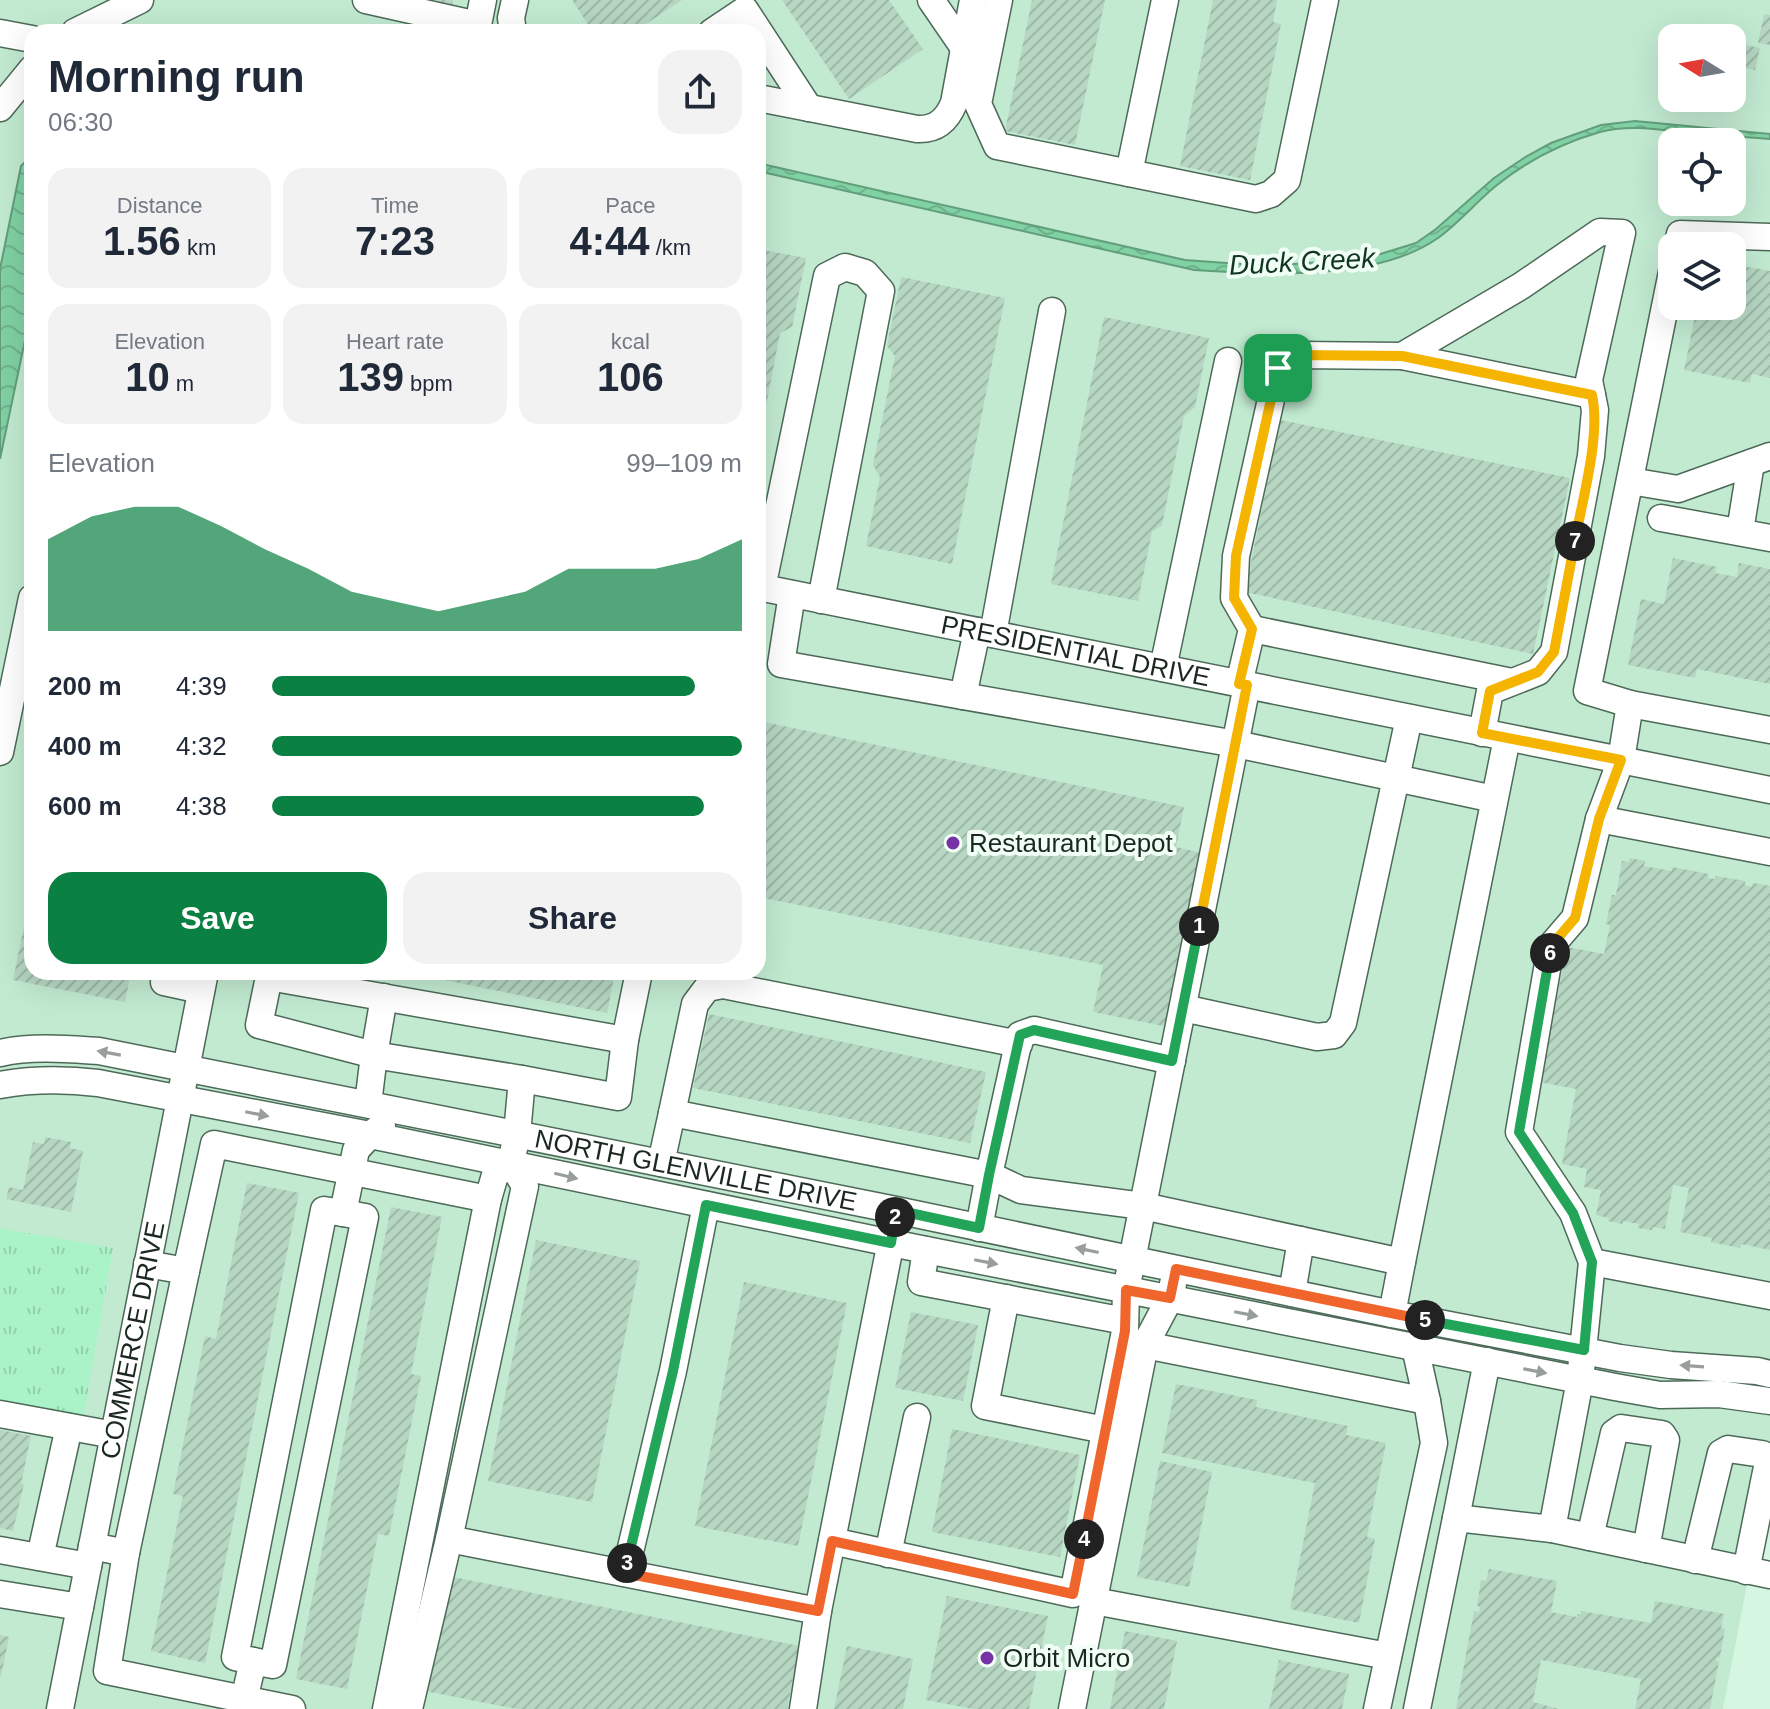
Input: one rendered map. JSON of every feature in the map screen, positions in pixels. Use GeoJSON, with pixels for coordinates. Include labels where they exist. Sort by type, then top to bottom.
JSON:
{"type":"FeatureCollection","features":[{"type":"Feature","properties":{"kind":"street"},"geometry":{"type":"LineString","coordinates":[[91,24],[140,0]]}},
{"type":"Feature","properties":{"kind":"street"},"geometry":{"type":"LineString","coordinates":[[366,0],[474,24]]}},
{"type":"Feature","properties":{"kind":"street"},"geometry":{"type":"LineString","coordinates":[[478,24],[483,0]]}},
{"type":"Feature","properties":{"kind":"street"},"geometry":{"type":"LineString","coordinates":[[512,24],[515,0]]}},
{"type":"Feature","properties":{"kind":"street"},"geometry":{"type":"LineString","coordinates":[[931,0],[964,48]]}},
{"type":"Feature","properties":{"kind":"street"},"geometry":{"type":"LineString","coordinates":[[766,100],[917,129],[940,124],[951,111],[973,0]]}},
{"type":"Feature","properties":{"kind":"street"},"geometry":{"type":"LineString","coordinates":[[999,0],[978,104],[997,146],[1256,199],[1280,188],[1287,180],[1325,0]]}},
{"type":"Feature","properties":{"kind":"street"},"geometry":{"type":"LineString","coordinates":[[1129,173],[1165,0]]}},
{"type":"Feature","properties":{"kind":"street"},"geometry":{"type":"LineString","coordinates":[[724,24],[745,10],[754,24]]}},
{"type":"Feature","properties":{"kind":"street"},"geometry":{"type":"LineString","coordinates":[[0,33],[24,38]]}},
{"type":"Feature","properties":{"kind":"street"},"geometry":{"type":"LineString","coordinates":[[766,42],[809,108]]}},
{"type":"Feature","properties":{"kind":"street"},"geometry":{"type":"LineString","coordinates":[[4,97],[24,77]]}},
{"type":"Feature","properties":{"kind":"street"},"geometry":{"type":"LineString","coordinates":[[1392,1314],[1494,799],[1495,735],[1490,691],[1538,672],[1554,652],[1591,456],[1595,410],[1589,380],[1622,233],[1600,232],[1521,286],[1402,356]]}},
{"type":"Feature","properties":{"kind":"street"},"geometry":{"type":"LineString","coordinates":[[1746,236],[1770,237]]}},
{"type":"Feature","properties":{"kind":"street"},"geometry":{"type":"LineString","coordinates":[[766,559],[827,276],[845,267],[865,273],[881,291],[821,600]]}},
{"type":"Feature","properties":{"kind":"street"},"geometry":{"type":"LineString","coordinates":[[963,696],[985,633],[1052,311]]}},
{"type":"Feature","properties":{"kind":"street"},"geometry":{"type":"LineString","coordinates":[[1662,320],[1587,691],[1630,704],[1770,730]]}},
{"type":"Feature","properties":{"kind":"street"},"geometry":{"type":"LineString","coordinates":[[832,1541],[1073,1594],[1125,1331],[1126,1290],[1236,744],[1252,629],[1234,598],[1236,556],[1278,368],[1297,355],[1402,356],[1592,395]]}},
{"type":"Feature","properties":{"kind":"street"},"geometry":{"type":"LineString","coordinates":[[1163,668],[1228,361]]}},
{"type":"Feature","properties":{"kind":"street"},"geometry":{"type":"LineString","coordinates":[[1630,481],[1678,489],[1760,459]]}},
{"type":"Feature","properties":{"kind":"street"},"geometry":{"type":"LineString","coordinates":[[1740,531],[1760,459]]}},
{"type":"Feature","properties":{"kind":"street"},"geometry":{"type":"LineString","coordinates":[[1661,518],[1770,538]]}},
{"type":"Feature","properties":{"kind":"street","name":"PRESIDENTIAL DRIVE"},"geometry":{"type":"LineString","coordinates":[[766,588],[1770,790]]}},
{"type":"Feature","properties":{"kind":"street"},"geometry":{"type":"LineString","coordinates":[[792,594],[781,664],[1236,744],[1494,799]]}},
{"type":"Feature","properties":{"kind":"street"},"geometry":{"type":"LineString","coordinates":[[1252,629],[1512,682]]}},
{"type":"Feature","properties":{"kind":"street"},"geometry":{"type":"LineString","coordinates":[[0,752],[24,636]]}},
{"type":"Feature","properties":{"kind":"street"},"geometry":{"type":"LineString","coordinates":[[1552,1529],[1580,1380],[1592,1262],[1573,1213],[1519,1132],[1551,946],[1575,918],[1599,819],[1621,760],[1630,704]]}},
{"type":"Feature","properties":{"kind":"street"},"geometry":{"type":"LineString","coordinates":[[1183,1008],[1317,1037],[1334,1035],[1343,1023],[1409,718]]}},
{"type":"Feature","properties":{"kind":"street"},"geometry":{"type":"LineString","coordinates":[[1599,819],[1770,852]]}},
{"type":"Feature","properties":{"kind":"street"},"geometry":{"type":"LineString","coordinates":[[164,980],[203,981]]}},
{"type":"Feature","properties":{"kind":"street"},"geometry":{"type":"LineString","coordinates":[[269,980],[259,1025],[374,1055],[618,1097],[637,980]]}},
{"type":"Feature","properties":{"kind":"street"},"geometry":{"type":"LineString","coordinates":[[300,980],[625,1040]]}},
{"type":"Feature","properties":{"kind":"street","name":"COMMERCE DRIVE"},"geometry":{"type":"LineString","coordinates":[[64,1708],[80,1607],[203,981]]}},
{"type":"Feature","properties":{"kind":"street"},"geometry":{"type":"LineString","coordinates":[[661,1163],[695,1004],[707,988],[723,985],[1019,1044]]}},
{"type":"Feature","properties":{"kind":"street"},"geometry":{"type":"LineString","coordinates":[[368,1104],[384,997]]}},
{"type":"Feature","properties":{"kind":"street"},"geometry":{"type":"LineString","coordinates":[[979,1228],[1020,1035],[1034,1030],[1172,1061]]}},
{"type":"Feature","properties":{"kind":"street","name":"NORTH GLENVILLE DRIVE"},"geometry":{"type":"LineString","coordinates":[[0,1053],[55,1048],[99,1051],[896,1210],[1392,1314],[1620,1358],[1770,1374]]}},
{"type":"Feature","properties":{"kind":"street","name":"NORTH GLENVILLE DRIVE"},"geometry":{"type":"LineString","coordinates":[[0,1085],[62,1079],[98,1083],[511,1163],[891,1243],[1580,1380],[1660,1395],[1719,1394],[1770,1401]]}},
{"type":"Feature","properties":{"kind":"street"},"geometry":{"type":"LineString","coordinates":[[386,1709],[488,1199],[495,1175],[511,1163],[522,1079]]}},
{"type":"Feature","properties":{"kind":"street"},"geometry":{"type":"LineString","coordinates":[[343,1213],[356,1150],[370,1135],[392,1120],[410,1113]]}},
{"type":"Feature","properties":{"kind":"street"},"geometry":{"type":"LineString","coordinates":[[672,1113],[989,1175],[1021,1190],[1143,1206],[1402,1262]]}},
{"type":"Feature","properties":{"kind":"street"},"geometry":{"type":"LineString","coordinates":[[292,1709],[244,1704],[107,1671],[126,1553],[214,1144],[488,1199]]}},
{"type":"Feature","properties":{"kind":"street"},"geometry":{"type":"LineString","coordinates":[[409,1709],[525,1186],[511,1163]]}},
{"type":"Feature","properties":{"kind":"street"},"geometry":{"type":"LineString","coordinates":[[625,1573],[673,1371],[706,1205]]}},
{"type":"Feature","properties":{"kind":"street"},"geometry":{"type":"LineString","coordinates":[[324,1210],[343,1213],[365,1217],[273,1665],[235,1657],[324,1210]]}},
{"type":"Feature","properties":{"kind":"street"},"geometry":{"type":"LineString","coordinates":[[803,1709],[818,1611],[896,1210]]}},
{"type":"Feature","properties":{"kind":"street"},"geometry":{"type":"LineString","coordinates":[[1292,1293],[1301,1240]]}},
{"type":"Feature","properties":{"kind":"street"},"geometry":{"type":"LineString","coordinates":[[926,1250],[921,1282],[1125,1321]]}},
{"type":"Feature","properties":{"kind":"street"},"geometry":{"type":"LineString","coordinates":[[1592,1262],[1770,1296]]}},
{"type":"Feature","properties":{"kind":"street"},"geometry":{"type":"LineString","coordinates":[[147,1264],[186,1271]]}},
{"type":"Feature","properties":{"kind":"street"},"geometry":{"type":"LineString","coordinates":[[1072,1709],[1145,1345],[1170,1298],[1176,1269]]}},
{"type":"Feature","properties":{"kind":"street"},"geometry":{"type":"LineString","coordinates":[[1006,1298],[985,1406],[1105,1430]]}},
{"type":"Feature","properties":{"kind":"street"},"geometry":{"type":"LineString","coordinates":[[1145,1345],[1427,1401]]}},
{"type":"Feature","properties":{"kind":"street"},"geometry":{"type":"LineString","coordinates":[[1377,1709],[1434,1443],[1415,1347]]}},
{"type":"Feature","properties":{"kind":"street"},"geometry":{"type":"LineString","coordinates":[[1417,1709],[1487,1361]]}},
{"type":"Feature","properties":{"kind":"street"},"geometry":{"type":"LineString","coordinates":[[0,1414],[114,1435]]}},
{"type":"Feature","properties":{"kind":"street"},"geometry":{"type":"LineString","coordinates":[[888,1554],[917,1417]]}},
{"type":"Feature","properties":{"kind":"street"},"geometry":{"type":"LineString","coordinates":[[40,1557],[69,1427]]}},
{"type":"Feature","properties":{"kind":"street"},"geometry":{"type":"LineString","coordinates":[[1590,1537],[1614,1433],[1621,1428],[1662,1434],[1666,1440],[1646,1549]]}},
{"type":"Feature","properties":{"kind":"street"},"geometry":{"type":"LineString","coordinates":[[1456,1518],[1552,1529],[1695,1560],[1758,1573],[1769,1457],[1728,1449],[1721,1453],[1695,1560]]}},
{"type":"Feature","properties":{"kind":"street"},"geometry":{"type":"LineString","coordinates":[[449,1539],[818,1611]]}},
{"type":"Feature","properties":{"kind":"street"},"geometry":{"type":"LineString","coordinates":[[0,1550],[40,1557],[126,1553]]}},
{"type":"Feature","properties":{"kind":"street"},"geometry":{"type":"LineString","coordinates":[[0,1594],[80,1607]]}},
{"type":"Feature","properties":{"kind":"street"},"geometry":{"type":"LineString","coordinates":[[1094,1601],[1388,1656]]}},
{"type":"Feature","properties":{"kind":"street"},"geometry":{"type":"LineString","coordinates":[[244,1704],[253,1661]]}},
{"type":"Feature","properties":{"kind":"shaded area"},"geometry":{"type":"Polygon","coordinates":[[[0,0],[1770,0],[1770,1464],[1723,1709],[0,1709],[0,0]]]}},
{"type":"Feature","properties":{"kind":"green space"},"geometry":{"type":"Polygon","coordinates":[[[0,1228],[113,1248],[83,1419],[0,1404],[0,1228]]]}},
{"type":"Feature","properties":{"kind":"water"},"geometry":{"type":"Polygon","coordinates":[[[1635,121],[1708,128],[1623,128],[1572,141],[1509,176],[1446,232],[1413,252],[1384,262],[1320,272],[1194,270],[766,173],[766,165],[1185,260],[1268,266],[1374,256],[1416,243],[1494,178],[1551,143],[1601,125],[1635,121]]]}},
{"type":"Feature","properties":{"kind":"water"},"geometry":{"type":"Polygon","coordinates":[[[1746,132],[1770,134],[1770,139],[1746,137],[1746,132]]]}},
{"type":"Feature","properties":{"kind":"water"},"geometry":{"type":"Polygon","coordinates":[[[24,163],[24,345],[0,459],[0,269],[24,163]]]}},
{"type":"Feature","properties":{"kind":"building"},"geometry":{"type":"Polygon","coordinates":[[[427,0],[453,0],[452,6],[427,0]]]}},
{"type":"Feature","properties":{"kind":"building"},"geometry":{"type":"Polygon","coordinates":[[[572,0],[682,0],[646,24],[588,24],[572,0]]]}},
{"type":"Feature","properties":{"kind":"building"},"geometry":{"type":"Polygon","coordinates":[[[782,0],[889,0],[923,49],[849,99],[782,0]]]}},
{"type":"Feature","properties":{"kind":"building"},"geometry":{"type":"Polygon","coordinates":[[[1032,0],[1105,0],[1075,145],[1005,131],[1032,0]]]}},
{"type":"Feature","properties":{"kind":"building"},"geometry":{"type":"Polygon","coordinates":[[[1213,0],[1277,0],[1273,22],[1281,24],[1250,180],[1180,166],[1213,0]]]}},
{"type":"Feature","properties":{"kind":"building"},"geometry":{"type":"Polygon","coordinates":[[[1764,14],[1770,15],[1770,45],[1758,43],[1764,14]]]}},
{"type":"Feature","properties":{"kind":"building"},"geometry":{"type":"Polygon","coordinates":[[[1746,45],[1760,48],[1755,70],[1746,68],[1746,45]]]}},
{"type":"Feature","properties":{"kind":"building"},"geometry":{"type":"Polygon","coordinates":[[[766,250],[806,258],[792,327],[780,333],[766,406],[766,250]]]}},
{"type":"Feature","properties":{"kind":"building"},"geometry":{"type":"Polygon","coordinates":[[[1746,267],[1770,271],[1770,378],[1752,374],[1750,383],[1684,370],[1694,320],[1746,320],[1746,267]]]}},
{"type":"Feature","properties":{"kind":"building"},"geometry":{"type":"Polygon","coordinates":[[[901,277],[1005,298],[952,564],[866,546],[880,477],[873,465],[895,356],[887,346],[901,277]]]}},
{"type":"Feature","properties":{"kind":"building"},"geometry":{"type":"Polygon","coordinates":[[[1104,317],[1209,338],[1195,407],[1184,416],[1162,525],[1152,532],[1138,601],[1051,584],[1104,317]]]}},
{"type":"Feature","properties":{"kind":"building"},"geometry":{"type":"Polygon","coordinates":[[[1280,420],[1570,478],[1533,654],[1245,592],[1280,420]]]}},
{"type":"Feature","properties":{"kind":"building"},"geometry":{"type":"Polygon","coordinates":[[[1673,558],[1717,567],[1715,573],[1737,577],[1739,563],[1770,569],[1770,684],[1697,669],[1695,678],[1628,665],[1641,599],[1664,604],[1673,558]]]}},
{"type":"Feature","properties":{"kind":"building"},"geometry":{"type":"Polygon","coordinates":[[[766,723],[1184,807],[1176,847],[1202,853],[1168,1027],[1093,1012],[1103,965],[766,899],[766,723]]]}},
{"type":"Feature","properties":{"kind":"building"},"geometry":{"type":"Polygon","coordinates":[[[1630,858],[1645,861],[1644,866],[1672,871],[1672,867],[1709,874],[1708,878],[1715,879],[1716,876],[1745,881],[1745,885],[1752,887],[1753,883],[1770,886],[1770,1250],[1741,1244],[1740,1248],[1711,1242],[1712,1238],[1680,1232],[1689,1188],[1673,1185],[1665,1229],[1653,1227],[1652,1230],[1638,1228],[1639,1224],[1608,1221],[1609,1218],[1596,1215],[1601,1190],[1584,1187],[1587,1169],[1562,1164],[1576,1089],[1540,1082],[1567,947],[1604,954],[1612,895],[1616,895],[1622,861],[1629,862],[1630,858]]]}},
{"type":"Feature","properties":{"kind":"building"},"geometry":{"type":"Polygon","coordinates":[[[24,926],[24,980],[129,980],[125,1002],[13,980],[24,926]]]}},
{"type":"Feature","properties":{"kind":"building"},"geometry":{"type":"Polygon","coordinates":[[[444,980],[613,980],[607,1013],[444,980]]]}},
{"type":"Feature","properties":{"kind":"building"},"geometry":{"type":"Polygon","coordinates":[[[709,1014],[986,1072],[970,1143],[693,1088],[709,1014]]]}},
{"type":"Feature","properties":{"kind":"building"},"geometry":{"type":"Polygon","coordinates":[[[45,1137],[71,1142],[70,1148],[83,1151],[71,1212],[6,1199],[9,1187],[23,1190],[33,1142],[44,1144],[45,1137]]]}},
{"type":"Feature","properties":{"kind":"building"},"geometry":{"type":"Polygon","coordinates":[[[247,1183],[299,1193],[205,1663],[151,1651],[183,1496],[173,1494],[205,1336],[216,1339],[247,1183]]]}},
{"type":"Feature","properties":{"kind":"building"},"geometry":{"type":"Polygon","coordinates":[[[391,1207],[442,1217],[411,1374],[421,1376],[389,1536],[378,1534],[347,1689],[296,1679],[391,1207]]]}},
{"type":"Feature","properties":{"kind":"building"},"geometry":{"type":"Polygon","coordinates":[[[536,1240],[640,1261],[592,1502],[488,1481],[536,1240]]]}},
{"type":"Feature","properties":{"kind":"building"},"geometry":{"type":"Polygon","coordinates":[[[744,1282],[847,1303],[798,1546],[695,1526],[744,1282]]]}},
{"type":"Feature","properties":{"kind":"building"},"geometry":{"type":"Polygon","coordinates":[[[911,1312],[978,1325],[963,1401],[895,1388],[911,1312]]]}},
{"type":"Feature","properties":{"kind":"building"},"geometry":{"type":"Polygon","coordinates":[[[1176,1384],[1257,1400],[1256,1407],[1348,1426],[1346,1435],[1386,1443],[1367,1537],[1375,1539],[1359,1623],[1290,1609],[1315,1483],[1162,1453],[1176,1384]]]}},
{"type":"Feature","properties":{"kind":"building"},"geometry":{"type":"Polygon","coordinates":[[[952,1429],[1080,1455],[1060,1557],[932,1532],[952,1429]]]}},
{"type":"Feature","properties":{"kind":"building"},"geometry":{"type":"Polygon","coordinates":[[[0,1430],[31,1436],[13,1531],[0,1528],[0,1430]]]}},
{"type":"Feature","properties":{"kind":"building"},"geometry":{"type":"Polygon","coordinates":[[[1160,1461],[1212,1472],[1189,1587],[1137,1577],[1160,1461]]]}},
{"type":"Feature","properties":{"kind":"building"},"geometry":{"type":"Polygon","coordinates":[[[1489,1569],[1557,1581],[1551,1612],[1577,1617],[1581,1611],[1651,1623],[1655,1601],[1724,1614],[1721,1628],[1725,1629],[1720,1657],[1716,1661],[1719,1661],[1710,1709],[1635,1709],[1641,1679],[1541,1660],[1533,1702],[1559,1709],[1456,1709],[1474,1611],[1479,1612],[1480,1607],[1477,1606],[1481,1580],[1486,1581],[1489,1569]]]}},
{"type":"Feature","properties":{"kind":"building"},"geometry":{"type":"Polygon","coordinates":[[[448,1576],[799,1646],[787,1709],[517,1709],[425,1691],[448,1576]]]}},
{"type":"Feature","properties":{"kind":"building","name":"Orbit Micro"},"geometry":{"type":"Polygon","coordinates":[[[947,1596],[1048,1616],[1029,1709],[973,1709],[926,1700],[947,1596]]]}},
{"type":"Feature","properties":{"kind":"building"},"geometry":{"type":"Polygon","coordinates":[[[1125,1631],[1177,1641],[1164,1709],[1110,1709],[1125,1631]]]}},
{"type":"Feature","properties":{"kind":"building"},"geometry":{"type":"Polygon","coordinates":[[[0,1635],[9,1637],[1,1676],[0,1676],[0,1635]]]}},
{"type":"Feature","properties":{"kind":"building"},"geometry":{"type":"Polygon","coordinates":[[[847,1646],[913,1659],[903,1709],[834,1709],[847,1646]]]}},
{"type":"Feature","properties":{"kind":"building"},"geometry":{"type":"Polygon","coordinates":[[[1279,1660],[1349,1674],[1342,1709],[1269,1709],[1279,1660]]]}},
{"type":"Feature","properties":{"kind":"place","name":"Restaurant Depot"},"geometry":{"type":"Point","coordinates":[953,843]}},
{"type":"Feature","properties":{"kind":"place","name":"Orbit Micro"},"geometry":{"type":"Point","coordinates":[987,1658]}},
{"type":"Feature","properties":{"kind":"route"},"geometry":{"type":"LineString","coordinates":[[1297,355],[1402,356],[1592,395],[1595,410],[1591,456],[1554,652],[1538,672],[1490,691],[1482,733],[1621,760],[1599,819],[1575,918],[1551,946],[1519,1132],[1573,1213],[1592,1262],[1584,1350],[1176,1269],[1170,1298],[1126,1290],[1125,1331],[1073,1594],[832,1541],[818,1611],[625,1573],[673,1371],[706,1205],[891,1243],[896,1210],[979,1228],[1020,1035],[1034,1030],[1172,1061],[1247,685],[1239,684],[1252,629],[1234,598],[1236,556],[1278,368],[1297,355]]}},
{"type":"Feature","properties":{"kind":"water label","name":"Duck Creek"},"geometry":{"type":"Point","coordinates":[1302,261]}}]}
